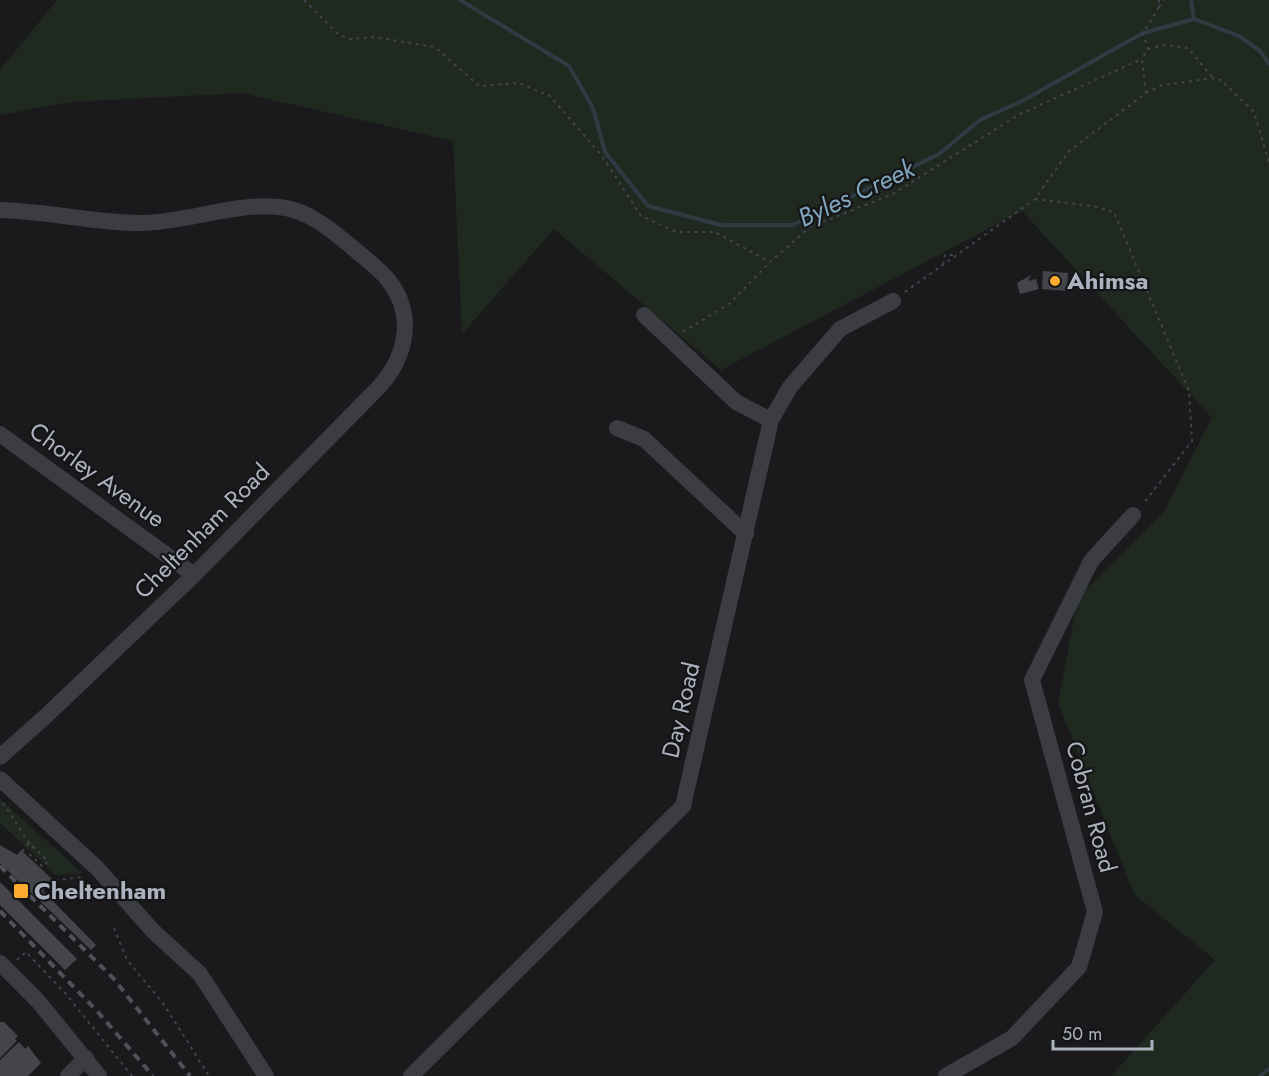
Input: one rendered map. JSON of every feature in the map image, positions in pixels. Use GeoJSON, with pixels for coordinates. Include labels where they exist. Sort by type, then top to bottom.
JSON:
{"type":"FeatureCollection","features":[{"type":"Feature","properties":{"kind":"street","name":"Cheltenham Road"},"geometry":{"type":"LineString","coordinates":[[0,210],[143,223],[267,207],[302,213],[333,231],[380,270],[399,298],[404,318],[402,353],[388,377],[194,575],[0,757]]}},
{"type":"Feature","properties":{"kind":"street","name":"Day Road"},"geometry":{"type":"LineString","coordinates":[[411,1076],[683,806],[771,420],[790,387],[840,329],[893,301]]}},
{"type":"Feature","properties":{"kind":"street"},"geometry":{"type":"LineString","coordinates":[[644,315],[736,402],[771,420]]}},
{"type":"Feature","properties":{"kind":"street"},"geometry":{"type":"LineString","coordinates":[[616,428],[644,439],[746,534]]}},
{"type":"Feature","properties":{"kind":"street","name":"Chorley Avenue"},"geometry":{"type":"LineString","coordinates":[[0,434],[194,575]]}},
{"type":"Feature","properties":{"kind":"street","name":"Cobran Road"},"geometry":{"type":"LineString","coordinates":[[946,1076],[1012,1038],[1079,967],[1095,912],[1032,680],[1091,561],[1133,515]]}},
{"type":"Feature","properties":{"kind":"street"},"geometry":{"type":"LineString","coordinates":[[0,779],[97,868],[153,931],[200,974],[266,1076]]}},
{"type":"Feature","properties":{"kind":"street"},"geometry":{"type":"LineString","coordinates":[[8,962],[99,1076]]}},
{"type":"Feature","properties":{"kind":"street"},"geometry":{"type":"LineString","coordinates":[[68,1076],[86,1058]]}},
{"type":"Feature","properties":{"kind":"path"},"geometry":{"type":"LineString","coordinates":[[304,0],[339,35],[351,39],[373,38],[435,47],[479,86],[519,83],[550,96],[602,156],[641,216],[676,232],[715,232],[770,262]]}},
{"type":"Feature","properties":{"kind":"path"},"geometry":{"type":"LineString","coordinates":[[1158,9],[1159,0]]}},
{"type":"Feature","properties":{"kind":"path"},"geometry":{"type":"LineString","coordinates":[[1148,49],[1143,33],[1164,0]]}},
{"type":"Feature","properties":{"kind":"path"},"geometry":{"type":"LineString","coordinates":[[670,339],[730,303],[770,262],[810,227],[893,194],[1020,114],[1142,59],[1148,49],[1165,45],[1188,48],[1213,78]]}},
{"type":"Feature","properties":{"kind":"path"},"geometry":{"type":"LineString","coordinates":[[1142,59],[1146,93]]}},
{"type":"Feature","properties":{"kind":"path"},"geometry":{"type":"LineString","coordinates":[[893,301],[1035,199],[1068,152],[1146,93],[1162,85],[1213,78],[1221,80],[1254,112],[1269,163]]}},
{"type":"Feature","properties":{"kind":"path"},"geometry":{"type":"LineString","coordinates":[[1035,199],[1093,206],[1114,212],[1190,391],[1192,441],[1133,515]]}},
{"type":"Feature","properties":{"kind":"path"},"geometry":{"type":"LineString","coordinates":[[943,265],[945,255],[956,255]]}},
{"type":"Feature","properties":{"kind":"path"},"geometry":{"type":"LineString","coordinates":[[0,800],[29,843],[48,861],[43,867],[28,853],[24,857]]}},
{"type":"Feature","properties":{"kind":"path"},"geometry":{"type":"LineString","coordinates":[[8,869],[29,843]]}},
{"type":"Feature","properties":{"kind":"path"},"geometry":{"type":"LineString","coordinates":[[21,854],[50,881],[83,878]]}},
{"type":"Feature","properties":{"kind":"path"},"geometry":{"type":"LineString","coordinates":[[0,855],[11,865]]}},
{"type":"Feature","properties":{"kind":"path"},"geometry":{"type":"LineString","coordinates":[[114,928],[127,960],[163,1003],[209,1076]]}},
{"type":"Feature","properties":{"kind":"path"},"geometry":{"type":"LineString","coordinates":[[8,962],[26,952],[77,1007],[132,1076]]}},
{"type":"Feature","properties":{"kind":"green space"},"geometry":{"type":"Polygon","coordinates":[[[57,0],[1269,0],[1269,1076],[1111,1076],[1215,960],[1134,894],[1058,703],[1078,597],[1163,513],[1212,418],[1022,211],[721,370],[554,229],[462,334],[453,141],[242,93],[71,102],[0,115],[0,70],[57,0]]]}},
{"type":"Feature","properties":{"kind":"green space"},"geometry":{"type":"Polygon","coordinates":[[[0,799],[82,873],[56,875],[0,823],[0,799]]]}},
{"type":"Feature","properties":{"kind":"building","name":"Ahimsa"},"geometry":{"type":"Polygon","coordinates":[[[1043,271],[1068,273],[1067,291],[1042,289],[1043,271]]]}},
{"type":"Feature","properties":{"kind":"building"},"geometry":{"type":"Polygon","coordinates":[[[1031,275],[1028,281],[1036,279],[1039,289],[1020,294],[1017,283],[1031,275]]]}},
{"type":"Feature","properties":{"kind":"building"},"geometry":{"type":"Polygon","coordinates":[[[0,845],[17,855],[21,850],[53,880],[43,891],[96,945],[91,950],[0,863],[0,845]]]}},
{"type":"Feature","properties":{"kind":"building"},"geometry":{"type":"Polygon","coordinates":[[[0,882],[77,959],[65,970],[0,905],[0,882]]]}},
{"type":"Feature","properties":{"kind":"building"},"geometry":{"type":"Polygon","coordinates":[[[0,1022],[4,1022],[18,1036],[15,1039],[17,1041],[0,1058],[0,1022]]]}},
{"type":"Feature","properties":{"kind":"building"},"geometry":{"type":"Polygon","coordinates":[[[19,1042],[25,1049],[28,1046],[41,1063],[28,1076],[0,1076],[0,1060],[19,1042]]]}},
{"type":"Feature","properties":{"kind":"waterway","name":"Byles Creek"},"geometry":{"type":"LineString","coordinates":[[460,0],[569,66],[593,108],[605,152],[648,206],[721,225],[793,225],[939,154],[980,120],[1022,101],[1143,33],[1194,19],[1239,36],[1260,51],[1269,64]]}},
{"type":"Feature","properties":{"kind":"waterway"},"geometry":{"type":"LineString","coordinates":[[1191,0],[1194,19]]}},
{"type":"Feature","properties":{"kind":"waterway"},"geometry":{"type":"LineString","coordinates":[[1260,1076],[1269,1069]]}},
{"type":"Feature","properties":{"kind":"railway"},"geometry":{"type":"LineString","coordinates":[[0,866],[114,979],[190,1076]]}},
{"type":"Feature","properties":{"kind":"railway"},"geometry":{"type":"LineString","coordinates":[[0,911],[97,1011],[153,1076]]}},
{"type":"Feature","properties":{"kind":"place","name":"Ahimsa"},"geometry":{"type":"Point","coordinates":[1055,281]}},
{"type":"Feature","properties":{"kind":"place","name":"Cheltenham"},"geometry":{"type":"Point","coordinates":[21,891]}}]}
